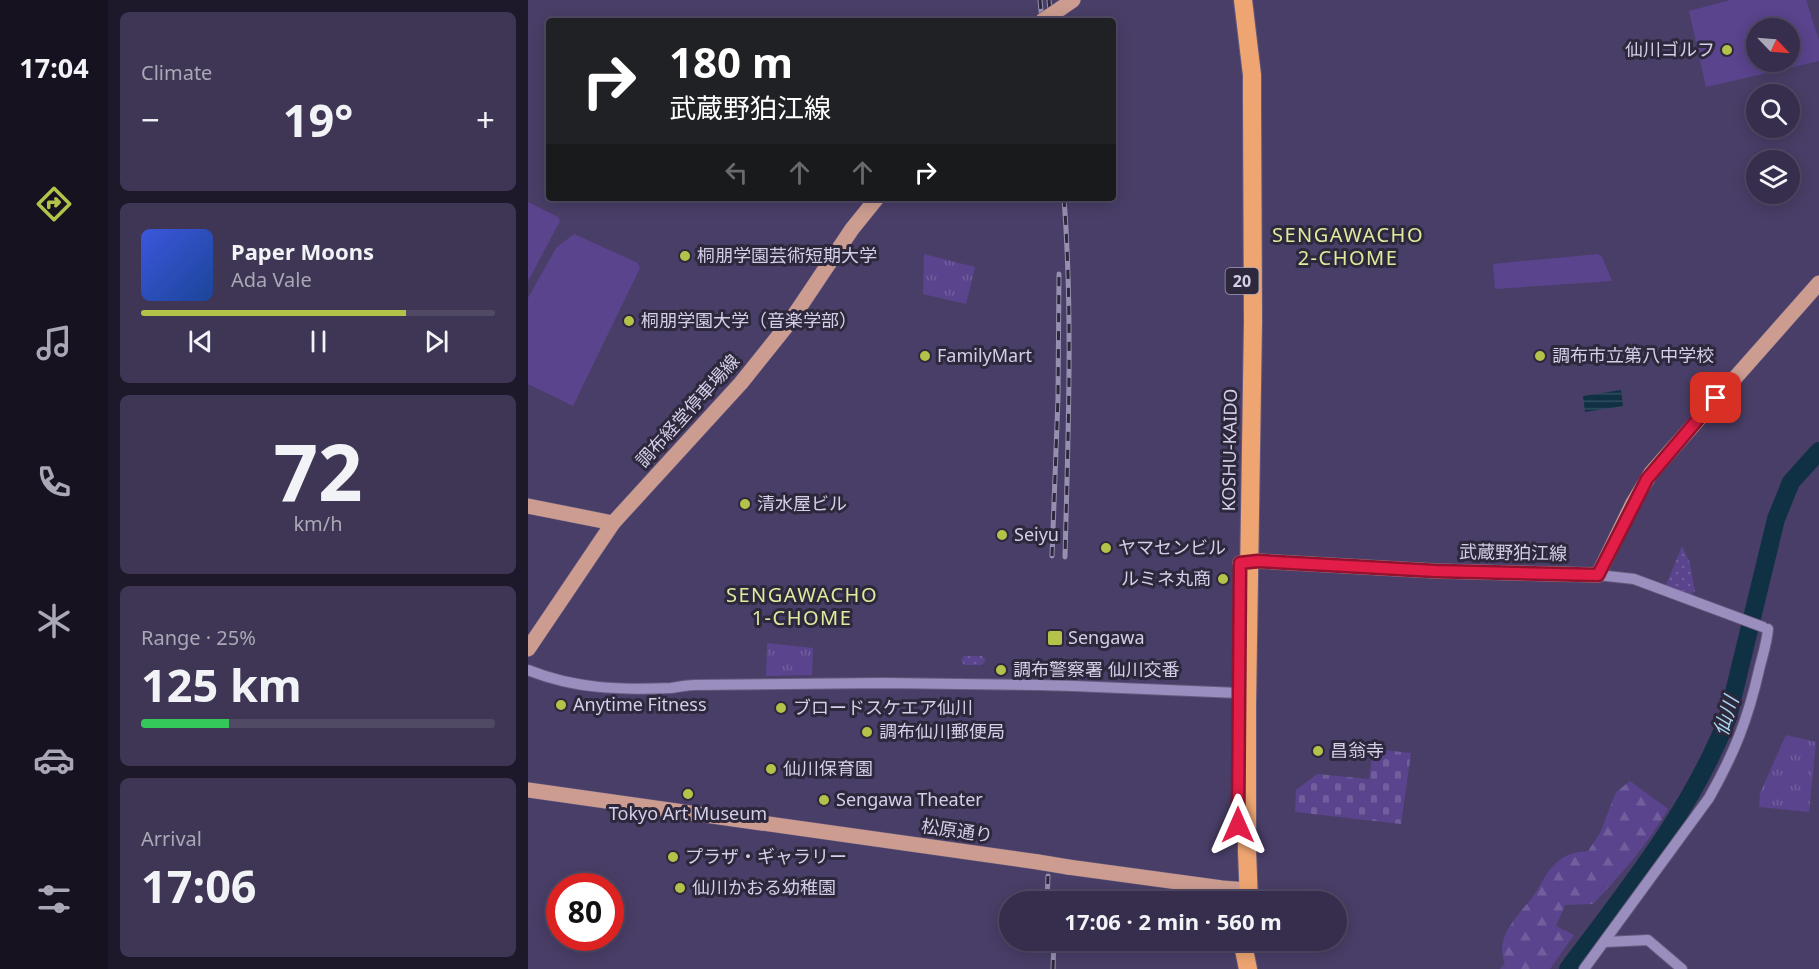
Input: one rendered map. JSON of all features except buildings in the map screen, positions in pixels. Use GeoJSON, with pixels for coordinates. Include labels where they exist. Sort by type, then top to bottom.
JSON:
{"type":"FeatureCollection","features":[{"type":"Feature","properties":{"kind":"highway","name":"KOSHU-KAIDO"},"geometry":{"type":"LineString","coordinates":[[1234,0],[1242,61],[1243,102],[1247,705],[1243,891]]}},
{"type":"Feature","properties":{"kind":"highway","name":"KOSHU-KAIDO"},"geometry":{"type":"LineString","coordinates":[[1243,0],[1252,75],[1253,321],[1238,693],[1243,891]]}},
{"type":"Feature","properties":{"kind":"highway"},"geometry":{"type":"LineString","coordinates":[[1247,951],[1255,967]]}},
{"type":"Feature","properties":{"kind":"highway"},"geometry":{"type":"LineString","coordinates":[[1254,951],[1255,967]]}},
{"type":"Feature","properties":{"kind":"main road"},"geometry":{"type":"LineString","coordinates":[[1046,18],[1066,4]]}},
{"type":"Feature","properties":{"kind":"main road","name":"調布経堂停車場線"},"geometry":{"type":"LineString","coordinates":[[528,650],[613,523],[741,383],[789,323],[852,229],[875,201]]}},
{"type":"Feature","properties":{"kind":"main road"},"geometry":{"type":"LineString","coordinates":[[1598,575],[1633,503],[1649,476],[1819,283]]}},
{"type":"Feature","properties":{"kind":"main road"},"geometry":{"type":"LineString","coordinates":[[528,506],[613,523]]}},
{"type":"Feature","properties":{"kind":"main road","name":"武蔵野狛江線"},"geometry":{"type":"LineString","coordinates":[[1245,562],[1435,571],[1598,575]]}},
{"type":"Feature","properties":{"kind":"main road","name":"松原通り"},"geometry":{"type":"LineString","coordinates":[[528,790],[1038,862],[1213,891]]}},
{"type":"Feature","properties":{"kind":"street"},"geometry":{"type":"LineString","coordinates":[[1584,969],[1709,798],[1726,769],[1751,703],[1766,628],[1634,579],[1598,575]]}},
{"type":"Feature","properties":{"kind":"street"},"geometry":{"type":"LineString","coordinates":[[528,670],[561,682],[606,688],[884,683],[1074,686],[1238,693]]}},
{"type":"Feature","properties":{"kind":"street"},"geometry":{"type":"LineString","coordinates":[[1605,942],[1648,940],[1682,969]]}},
{"type":"Feature","properties":{"kind":"green space","name":"仙川ゴルフ"},"geometry":{"type":"Polygon","coordinates":[[[1730,0],[1806,0],[1819,40],[1819,61],[1800,65],[1800,18],[1746,18],[1746,72],[1771,72],[1706,87],[1689,11],[1730,0]]]}},
{"type":"Feature","properties":{"kind":"green space"},"geometry":{"type":"Polygon","coordinates":[[[528,202],[558,217],[560,221],[528,281],[528,202]]]}},
{"type":"Feature","properties":{"kind":"green space"},"geometry":{"type":"Polygon","coordinates":[[[574,234],[638,263],[640,268],[573,406],[528,384],[528,298],[556,248],[574,234]]]}},
{"type":"Feature","properties":{"kind":"green space"},"geometry":{"type":"Polygon","coordinates":[[[924,254],[975,267],[966,304],[923,294],[924,254]]]}},
{"type":"Feature","properties":{"kind":"green space"},"geometry":{"type":"Polygon","coordinates":[[[1598,254],[1602,257],[1612,281],[1495,289],[1493,264],[1598,254]]]}},
{"type":"Feature","properties":{"kind":"green space"},"geometry":{"type":"Polygon","coordinates":[[[1682,546],[1690,563],[1695,591],[1690,595],[1666,585],[1682,546]]]}},
{"type":"Feature","properties":{"kind":"green space"},"geometry":{"type":"Polygon","coordinates":[[[767,643],[813,648],[812,675],[766,676],[767,643]]]}},
{"type":"Feature","properties":{"kind":"green space"},"geometry":{"type":"Polygon","coordinates":[[[964,656],[982,656],[986,660],[982,665],[964,665],[961,660],[964,656]]]}},
{"type":"Feature","properties":{"kind":"green space"},"geometry":{"type":"Polygon","coordinates":[[[1786,735],[1816,742],[1809,812],[1759,807],[1760,793],[1786,735]]]}},
{"type":"Feature","properties":{"kind":"green space"},"geometry":{"type":"Polygon","coordinates":[[[1373,749],[1411,753],[1401,824],[1295,812],[1296,790],[1317,774],[1369,779],[1373,749]]]}},
{"type":"Feature","properties":{"kind":"green space"},"geometry":{"type":"Polygon","coordinates":[[[1630,781],[1668,809],[1652,835],[1593,904],[1565,905],[1556,926],[1574,935],[1550,969],[1500,969],[1505,963],[1502,953],[1503,944],[1510,926],[1555,864],[1570,854],[1588,851],[1600,833],[1616,792],[1630,781]]]}},
{"type":"Feature","properties":{"kind":"water"},"geometry":{"type":"Polygon","coordinates":[[[1621,390],[1623,406],[1585,412],[1583,396],[1621,390]]]}},
{"type":"Feature","properties":{"kind":"waterway","name":"仙川"},"geometry":{"type":"LineString","coordinates":[[1568,969],[1657,848],[1677,817],[1713,751],[1728,717],[1776,519],[1791,482],[1819,451]]}},
{"type":"Feature","properties":{"kind":"railway"},"geometry":{"type":"LineString","coordinates":[[1040,0],[1042,18]]}},
{"type":"Feature","properties":{"kind":"railway"},"geometry":{"type":"LineString","coordinates":[[1049,0],[1051,18]]}},
{"type":"Feature","properties":{"kind":"railway"},"geometry":{"type":"LineString","coordinates":[[1064,201],[1069,332],[1065,557]]}},
{"type":"Feature","properties":{"kind":"railway"},"geometry":{"type":"LineString","coordinates":[[1052,556],[1058,398],[1059,274]]}},
{"type":"Feature","properties":{"kind":"railway"},"geometry":{"type":"LineString","coordinates":[[1047,891],[1048,876]]}},
{"type":"Feature","properties":{"kind":"railway"},"geometry":{"type":"LineString","coordinates":[[1053,969],[1054,951]]}},
{"type":"Feature","properties":{"kind":"place","name":"仙川ゴルフ"},"geometry":{"type":"Point","coordinates":[1727,50]}},
{"type":"Feature","properties":{"kind":"place","name":"桐朋学園芸術短期大学"},"geometry":{"type":"Point","coordinates":[685,256]}},
{"type":"Feature","properties":{"kind":"place","name":"桐朋学園大学（音楽学部）"},"geometry":{"type":"Point","coordinates":[629,321]}},
{"type":"Feature","properties":{"kind":"place","name":"FamilyMart"},"geometry":{"type":"Point","coordinates":[925,356]}},
{"type":"Feature","properties":{"kind":"place","name":"調布市立第八中学校"},"geometry":{"type":"Point","coordinates":[1540,356]}},
{"type":"Feature","properties":{"kind":"place","name":"清水屋ビル"},"geometry":{"type":"Point","coordinates":[745,504]}},
{"type":"Feature","properties":{"kind":"place","name":"Seiyu"},"geometry":{"type":"Point","coordinates":[1002,535]}},
{"type":"Feature","properties":{"kind":"place","name":"ヤマセンビル"},"geometry":{"type":"Point","coordinates":[1106,548]}},
{"type":"Feature","properties":{"kind":"place","name":"ルミネ丸商"},"geometry":{"type":"Point","coordinates":[1223,579]}},
{"type":"Feature","properties":{"kind":"place","name":"Sengawa"},"geometry":{"type":"Point","coordinates":[1055,638]}},
{"type":"Feature","properties":{"kind":"place","name":"調布警察署 仙川交番"},"geometry":{"type":"Point","coordinates":[1001,670]}},
{"type":"Feature","properties":{"kind":"place","name":"Anytime Fitness"},"geometry":{"type":"Point","coordinates":[561,705]}},
{"type":"Feature","properties":{"kind":"place","name":"ブロードスケエア仙川"},"geometry":{"type":"Point","coordinates":[781,708]}},
{"type":"Feature","properties":{"kind":"place","name":"調布仙川郵便局"},"geometry":{"type":"Point","coordinates":[867,732]}},
{"type":"Feature","properties":{"kind":"place","name":"昌翁寺"},"geometry":{"type":"Point","coordinates":[1318,751]}},
{"type":"Feature","properties":{"kind":"place","name":"仙川保育園"},"geometry":{"type":"Point","coordinates":[771,769]}},
{"type":"Feature","properties":{"kind":"place","name":"Tokyo Art Museum"},"geometry":{"type":"Point","coordinates":[688,794]}},
{"type":"Feature","properties":{"kind":"place","name":"Sengawa Theater"},"geometry":{"type":"Point","coordinates":[824,800]}},
{"type":"Feature","properties":{"kind":"place","name":"プラザ・ギャラリー"},"geometry":{"type":"Point","coordinates":[673,857]}},
{"type":"Feature","properties":{"kind":"place","name":"仙川かおる幼稚園"},"geometry":{"type":"Point","coordinates":[680,888]}},
{"type":"Feature","properties":{"kind":"district","name":"SENGAWACHO 2-CHOME"},"geometry":{"type":"Point","coordinates":[1348,246]}},
{"type":"Feature","properties":{"kind":"district","name":"SENGAWACHO 1-CHOME"},"geometry":{"type":"Point","coordinates":[802,606]}},
{"type":"Feature","properties":{"kind":"route"},"geometry":{"type":"LineString","coordinates":[[1238,825],[1240,563],[1258,561],[1435,571],[1598,575],[1647,479],[1716,398]]}}]}
